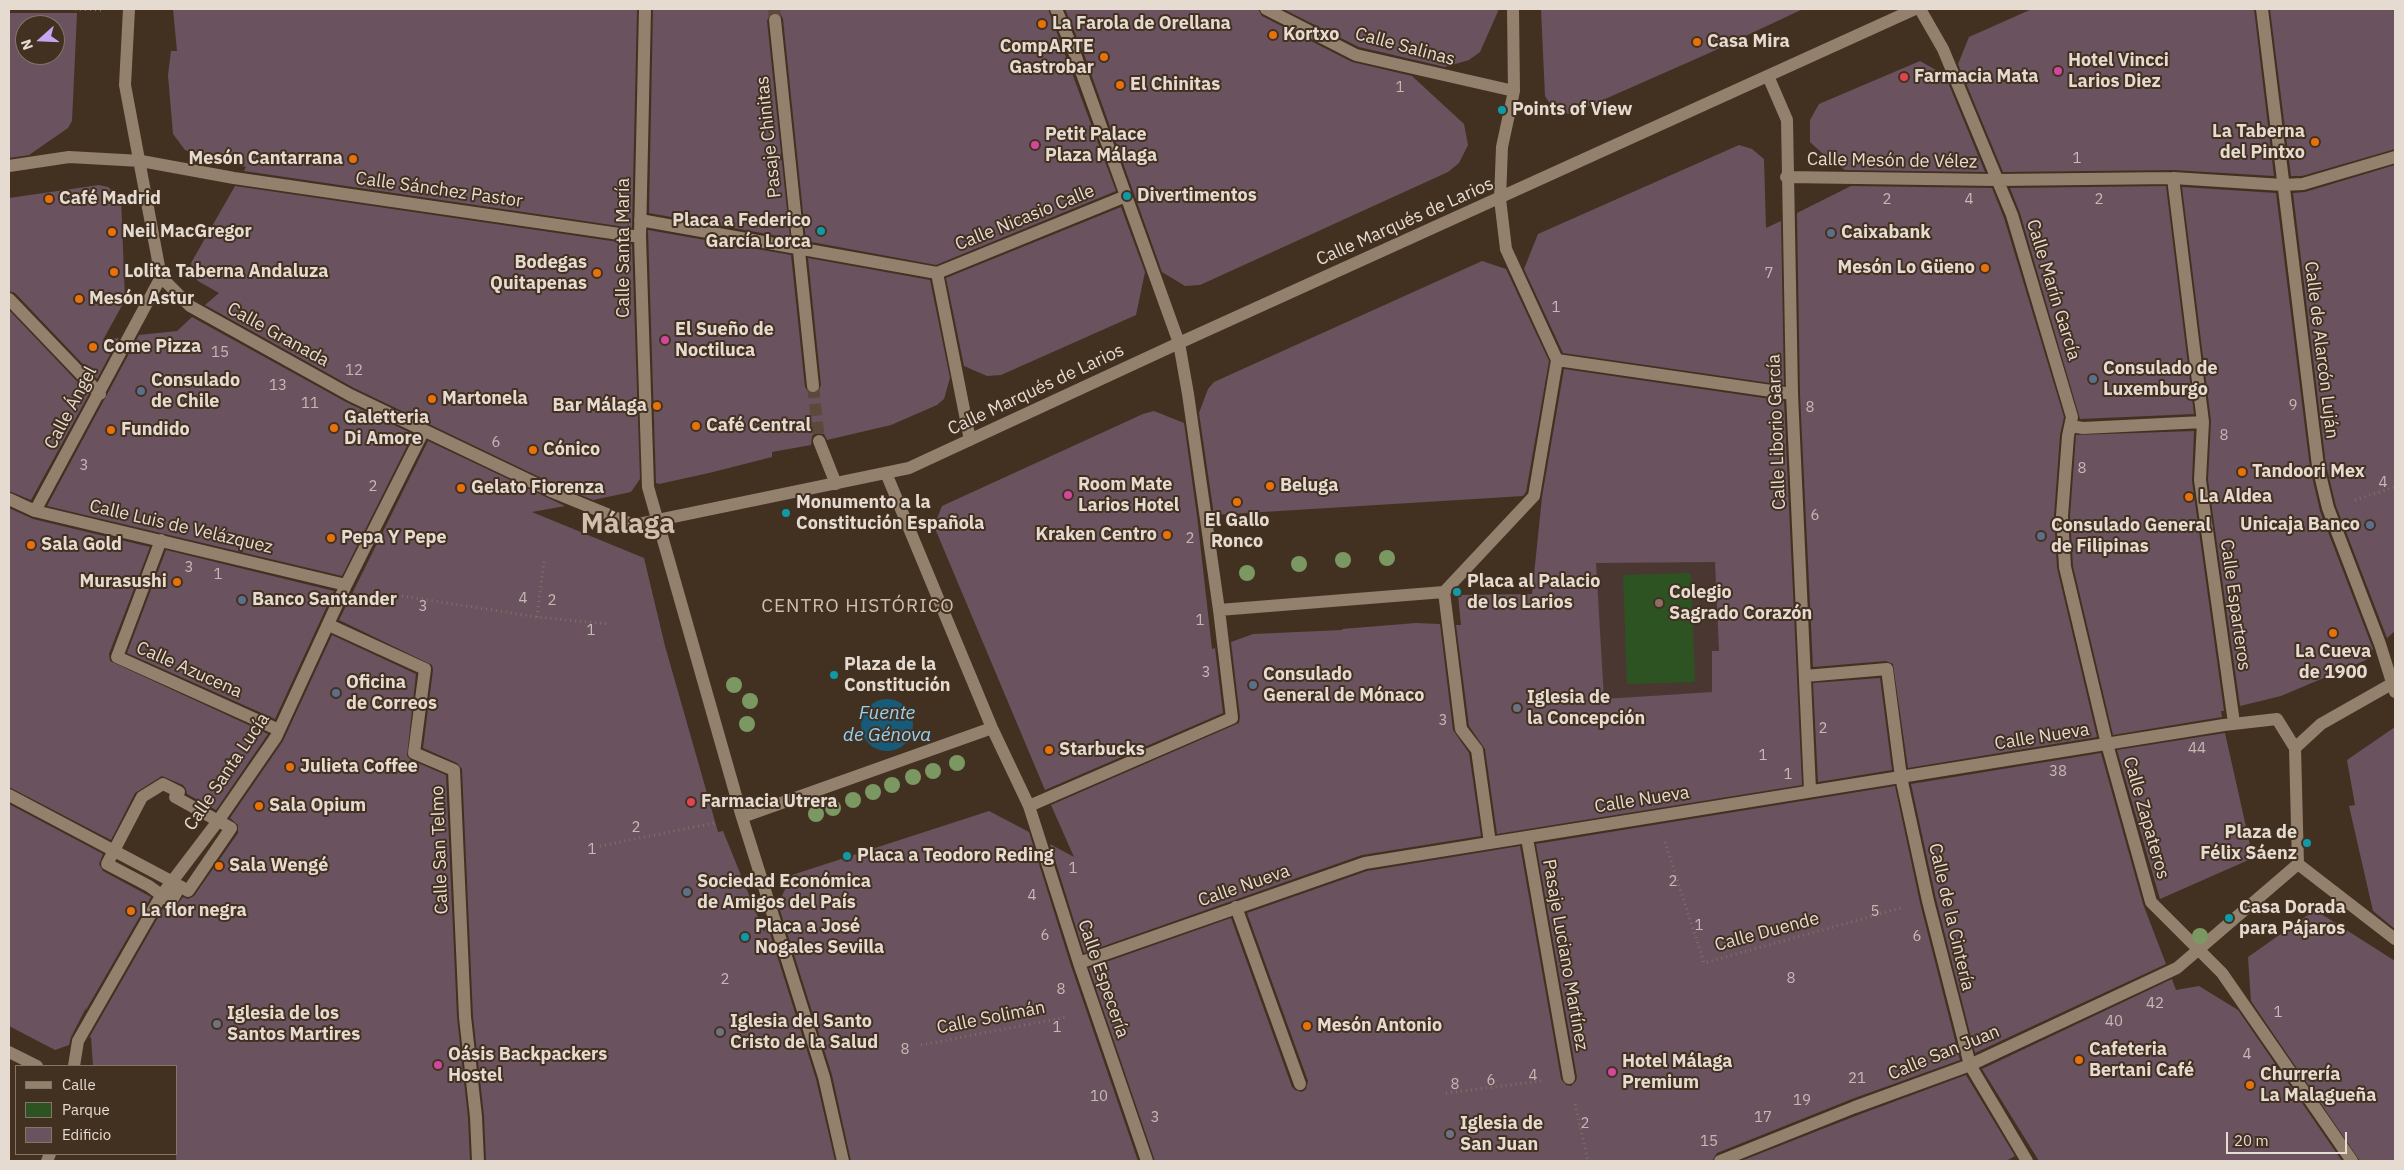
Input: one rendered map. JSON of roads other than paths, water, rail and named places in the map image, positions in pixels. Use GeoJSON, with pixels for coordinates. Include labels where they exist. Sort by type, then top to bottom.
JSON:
{"type":"FeatureCollection","features":[{"type":"Feature","properties":{"kind":"street"},"geometry":{"type":"LineString","coordinates":[[130,9],[125,85],[141,161],[161,277]]}},
{"type":"Feature","properties":{"kind":"street","name":"Calle Santa María"},"geometry":{"type":"LineString","coordinates":[[645,9],[640,237],[648,487],[767,900],[824,1077],[843,1161]]}},
{"type":"Feature","properties":{"kind":"street"},"geometry":{"type":"LineString","coordinates":[[1029,806],[1232,718],[1226,658],[1206,516],[1179,343],[1076,57],[1056,9]]}},
{"type":"Feature","properties":{"kind":"street","name":"Calle Salinas"},"geometry":{"type":"LineString","coordinates":[[1266,9],[1356,55],[1514,91]]}},
{"type":"Feature","properties":{"kind":"street"},"geometry":{"type":"LineString","coordinates":[[1219,610],[1444,592],[1534,496],[1556,360],[1506,249],[1500,199],[1502,147],[1514,91],[1514,9]]}},
{"type":"Feature","properties":{"kind":"street","name":"Calle Marqués de Larios"},"geometry":{"type":"LineString","coordinates":[[634,525],[909,468],[1179,343],[1500,199],[1915,9]]}},
{"type":"Feature","properties":{"kind":"street","name":"Calle Marín García"},"geometry":{"type":"LineString","coordinates":[[1920,9],[1942,49],[2012,215],[2072,417],[2062,516],[2063,550],[2107,744]]}},
{"type":"Feature","properties":{"kind":"street","name":"Calle de Alarcón Luján"},"geometry":{"type":"LineString","coordinates":[[2262,9],[2318,466],[2328,508],[2394,686]]}},
{"type":"Feature","properties":{"kind":"street","name":"Pasaje Chinitas"},"geometry":{"type":"LineString","coordinates":[[775,20],[813,386]]}},
{"type":"Feature","properties":{"kind":"street","name":"Calle Liborio García"},"geometry":{"type":"LineString","coordinates":[[1768,76],[1787,120],[1786,177],[1792,394],[1810,790]]}},
{"type":"Feature","properties":{"kind":"street","name":"Calle Sánchez Pastor"},"geometry":{"type":"LineString","coordinates":[[9,166],[69,157],[141,161],[234,178],[640,237]]}},
{"type":"Feature","properties":{"kind":"street","name":"Calle Mesón de Vélez"},"geometry":{"type":"LineString","coordinates":[[1786,177],[1998,180],[2173,178],[2283,185],[2303,184],[2395,157]]}},
{"type":"Feature","properties":{"kind":"street","name":"Calle Esparteros"},"geometry":{"type":"LineString","coordinates":[[2173,178],[2203,422],[2200,480],[2232,710],[2229,724]]}},
{"type":"Feature","properties":{"kind":"street","name":"Calle Nicasio Calle"},"geometry":{"type":"LineString","coordinates":[[937,273],[1126,196]]}},
{"type":"Feature","properties":{"kind":"street"},"geometry":{"type":"LineString","coordinates":[[640,220],[798,250],[937,273],[970,440]]}},
{"type":"Feature","properties":{"kind":"street","name":"Calle Ángel"},"geometry":{"type":"LineString","coordinates":[[36,511],[161,277]]}},
{"type":"Feature","properties":{"kind":"street","name":"Calle Granada"},"geometry":{"type":"LineString","coordinates":[[161,277],[190,306],[350,395],[554,492],[634,525]]}},
{"type":"Feature","properties":{"kind":"street"},"geometry":{"type":"LineString","coordinates":[[9,298],[100,394]]}},
{"type":"Feature","properties":{"kind":"street"},"geometry":{"type":"LineString","coordinates":[[1556,360],[1792,394]]}},
{"type":"Feature","properties":{"kind":"street"},"geometry":{"type":"LineString","coordinates":[[2070,426],[2083,428],[2203,422]]}},
{"type":"Feature","properties":{"kind":"street","name":"Calle Santa Lucía"},"geometry":{"type":"LineString","coordinates":[[74,1065],[78,1041],[161,896],[218,821],[279,730],[346,585],[424,430]]}},
{"type":"Feature","properties":{"kind":"street"},"geometry":{"type":"LineString","coordinates":[[819,441],[836,484]]}},
{"type":"Feature","properties":{"kind":"street","name":"Calle Especería"},"geometry":{"type":"LineString","coordinates":[[886,473],[992,728],[1029,806],[1079,963],[1147,1161]]}},
{"type":"Feature","properties":{"kind":"street","name":"Calle Luis de Velázquez"},"geometry":{"type":"LineString","coordinates":[[9,499],[36,511],[346,585]]}},
{"type":"Feature","properties":{"kind":"street","name":"Calle Azucena"},"geometry":{"type":"LineString","coordinates":[[161,540],[116,657],[279,730]]}},
{"type":"Feature","properties":{"kind":"street"},"geometry":{"type":"LineString","coordinates":[[1444,592],[1447,632],[1461,728],[1477,750],[1490,843]]}},
{"type":"Feature","properties":{"kind":"street","name":"Calle San Telmo"},"geometry":{"type":"LineString","coordinates":[[329,625],[425,669],[414,753],[454,770],[465,1017],[476,1117],[478,1161]]}},
{"type":"Feature","properties":{"kind":"street","name":"Calle de la Cintería"},"geometry":{"type":"LineString","coordinates":[[1805,676],[1887,669],[1901,777],[1928,901],[1970,1065],[2026,1161]]}},
{"type":"Feature","properties":{"kind":"street"},"geometry":{"type":"LineString","coordinates":[[2394,686],[2321,724],[2295,748],[2298,864],[2395,939]]}},
{"type":"Feature","properties":{"kind":"street","name":"Calle Nueva"},"geometry":{"type":"LineString","coordinates":[[1079,963],[1365,863],[2229,724],[2277,719],[2295,748]]}},
{"type":"Feature","properties":{"kind":"street"},"geometry":{"type":"LineString","coordinates":[[742,816],[992,728]]}},
{"type":"Feature","properties":{"kind":"street","name":"Calle Zapateros"},"geometry":{"type":"LineString","coordinates":[[2107,744],[2151,902],[2199,949]]}},
{"type":"Feature","properties":{"kind":"street"},"geometry":{"type":"LineString","coordinates":[[163,784],[179,792],[176,797],[218,821],[231,828],[188,891],[180,886],[171,902],[149,886],[107,864],[142,797],[163,784]]}},
{"type":"Feature","properties":{"kind":"street"},"geometry":{"type":"LineString","coordinates":[[9,795],[171,882]]}},
{"type":"Feature","properties":{"kind":"street","name":"Pasaje Luciano Martínez"},"geometry":{"type":"LineString","coordinates":[[1528,838],[1569,1078]]}},
{"type":"Feature","properties":{"kind":"street","name":"Calle San Juan"},"geometry":{"type":"LineString","coordinates":[[1720,1161],[1855,1107],[1970,1065],[2177,968],[2298,864]]}},
{"type":"Feature","properties":{"kind":"street"},"geometry":{"type":"LineString","coordinates":[[1236,907],[1300,1084]]}},
{"type":"Feature","properties":{"kind":"street"},"geometry":{"type":"LineString","coordinates":[[2199,949],[2222,973],[2352,1161]]}},
{"type":"Feature","properties":{"kind":"street"},"geometry":{"type":"LineString","coordinates":[[9,1052],[35,1065]]}},
{"type":"Feature","properties":{"kind":"water","name":"Fuente de Génova"},"geometry":{"type":"Polygon","coordinates":[[[887,699],[897,701],[905,707],[911,715],[913,725],[911,735],[905,743],[897,749],[887,751],[877,749],[869,743],[863,735],[861,725],[863,715],[869,707],[877,701],[887,699]]]}},
{"type":"Feature","properties":{"kind":"tunnel"},"geometry":{"type":"LineString","coordinates":[[774,9],[775,20]]}},
{"type":"Feature","properties":{"kind":"tunnel"},"geometry":{"type":"LineString","coordinates":[[813,386],[819,441]]}},
{"type":"Feature","properties":{"kind":"place","name":"La Farola de Orellana"},"geometry":{"type":"Point","coordinates":[1042,24]}},
{"type":"Feature","properties":{"kind":"place","name":"Kortxo"},"geometry":{"type":"Point","coordinates":[1273,35]}},
{"type":"Feature","properties":{"kind":"place","name":"Casa Mira"},"geometry":{"type":"Point","coordinates":[1697,42]}},
{"type":"Feature","properties":{"kind":"place","name":"CompARTE Gastrobar"},"geometry":{"type":"Point","coordinates":[1104,57]}},
{"type":"Feature","properties":{"kind":"place","name":"Hotel Vincci Larios Diez"},"geometry":{"type":"Point","coordinates":[2058,71]}},
{"type":"Feature","properties":{"kind":"place","name":"Farmacia Mata"},"geometry":{"type":"Point","coordinates":[1904,77]}},
{"type":"Feature","properties":{"kind":"place","name":"El Chinitas"},"geometry":{"type":"Point","coordinates":[1120,85]}},
{"type":"Feature","properties":{"kind":"place","name":"Points of View"},"geometry":{"type":"Point","coordinates":[1502,110]}},
{"type":"Feature","properties":{"kind":"place","name":"La Taberna del Pintxo"},"geometry":{"type":"Point","coordinates":[2315,142]}},
{"type":"Feature","properties":{"kind":"place","name":"Petit Palace Plaza Málaga"},"geometry":{"type":"Point","coordinates":[1035,145]}},
{"type":"Feature","properties":{"kind":"place","name":"Mesón Cantarrana"},"geometry":{"type":"Point","coordinates":[353,159]}},
{"type":"Feature","properties":{"kind":"place","name":"Divertimentos"},"geometry":{"type":"Point","coordinates":[1127,196]}},
{"type":"Feature","properties":{"kind":"place","name":"Café Madrid"},"geometry":{"type":"Point","coordinates":[49,199]}},
{"type":"Feature","properties":{"kind":"place","name":"Placa a Federico García Lorca"},"geometry":{"type":"Point","coordinates":[821,231]}},
{"type":"Feature","properties":{"kind":"place","name":"Neil MacGregor"},"geometry":{"type":"Point","coordinates":[112,232]}},
{"type":"Feature","properties":{"kind":"place","name":"Caixabank"},"geometry":{"type":"Point","coordinates":[1831,233]}},
{"type":"Feature","properties":{"kind":"place","name":"Mesón Lo Güeno"},"geometry":{"type":"Point","coordinates":[1985,268]}},
{"type":"Feature","properties":{"kind":"place","name":"Lolita Taberna Andaluza"},"geometry":{"type":"Point","coordinates":[114,272]}},
{"type":"Feature","properties":{"kind":"place","name":"Bodegas Quitapenas"},"geometry":{"type":"Point","coordinates":[597,273]}},
{"type":"Feature","properties":{"kind":"place","name":"Mesón Astur"},"geometry":{"type":"Point","coordinates":[79,299]}},
{"type":"Feature","properties":{"kind":"place","name":"El Sueño de Noctiluca"},"geometry":{"type":"Point","coordinates":[665,340]}},
{"type":"Feature","properties":{"kind":"place","name":"Come Pizza"},"geometry":{"type":"Point","coordinates":[93,347]}},
{"type":"Feature","properties":{"kind":"place","name":"Consulado de Luxemburgo"},"geometry":{"type":"Point","coordinates":[2093,379]}},
{"type":"Feature","properties":{"kind":"place","name":"Consulado de Chile"},"geometry":{"type":"Point","coordinates":[141,391]}},
{"type":"Feature","properties":{"kind":"place","name":"Martonela"},"geometry":{"type":"Point","coordinates":[432,399]}},
{"type":"Feature","properties":{"kind":"place","name":"Bar Málaga"},"geometry":{"type":"Point","coordinates":[657,406]}},
{"type":"Feature","properties":{"kind":"place","name":"Café Central"},"geometry":{"type":"Point","coordinates":[696,426]}},
{"type":"Feature","properties":{"kind":"place","name":"Galetteria Di Amore"},"geometry":{"type":"Point","coordinates":[334,428]}},
{"type":"Feature","properties":{"kind":"place","name":"Fundido"},"geometry":{"type":"Point","coordinates":[111,430]}},
{"type":"Feature","properties":{"kind":"place","name":"Cónico"},"geometry":{"type":"Point","coordinates":[533,450]}},
{"type":"Feature","properties":{"kind":"place","name":"Tandoori Mex"},"geometry":{"type":"Point","coordinates":[2242,472]}},
{"type":"Feature","properties":{"kind":"place","name":"Beluga"},"geometry":{"type":"Point","coordinates":[1270,486]}},
{"type":"Feature","properties":{"kind":"place","name":"Gelato Fiorenza"},"geometry":{"type":"Point","coordinates":[461,488]}},
{"type":"Feature","properties":{"kind":"place","name":"Room Mate Larios Hotel"},"geometry":{"type":"Point","coordinates":[1068,495]}},
{"type":"Feature","properties":{"kind":"place","name":"La Aldea"},"geometry":{"type":"Point","coordinates":[2189,497]}},
{"type":"Feature","properties":{"kind":"place","name":"El Gallo Ronco"},"geometry":{"type":"Point","coordinates":[1237,502]}},
{"type":"Feature","properties":{"kind":"place","name":"Monumento a la Constitución Española"},"geometry":{"type":"Point","coordinates":[786,513]}},
{"type":"Feature","properties":{"kind":"place","name":"Unicaja Banco"},"geometry":{"type":"Point","coordinates":[2370,525]}},
{"type":"Feature","properties":{"kind":"place","name":"Kraken Centro"},"geometry":{"type":"Point","coordinates":[1167,535]}},
{"type":"Feature","properties":{"kind":"place","name":"Consulado General de Filipinas"},"geometry":{"type":"Point","coordinates":[2041,536]}},
{"type":"Feature","properties":{"kind":"place","name":"Pepa Y Pepe"},"geometry":{"type":"Point","coordinates":[331,538]}},
{"type":"Feature","properties":{"kind":"place","name":"Sala Gold"},"geometry":{"type":"Point","coordinates":[31,545]}},
{"type":"Feature","properties":{"kind":"place","name":"Murasushi"},"geometry":{"type":"Point","coordinates":[177,582]}},
{"type":"Feature","properties":{"kind":"place","name":"Placa al Palacio de los Larios"},"geometry":{"type":"Point","coordinates":[1457,592]}},
{"type":"Feature","properties":{"kind":"place","name":"Banco Santander"},"geometry":{"type":"Point","coordinates":[242,600]}},
{"type":"Feature","properties":{"kind":"place","name":"Colegio Sagrado Corazón"},"geometry":{"type":"Point","coordinates":[1659,603]}},
{"type":"Feature","properties":{"kind":"place","name":"La Cueva de 1900"},"geometry":{"type":"Point","coordinates":[2333,633]}},
{"type":"Feature","properties":{"kind":"place","name":"Plaza de la Constitución"},"geometry":{"type":"Point","coordinates":[834,675]}},
{"type":"Feature","properties":{"kind":"place","name":"Consulado General de Mónaco"},"geometry":{"type":"Point","coordinates":[1253,685]}},
{"type":"Feature","properties":{"kind":"place","name":"Oficina de Correos"},"geometry":{"type":"Point","coordinates":[336,693]}},
{"type":"Feature","properties":{"kind":"place","name":"Iglesia de la Concepción"},"geometry":{"type":"Point","coordinates":[1517,708]}},
{"type":"Feature","properties":{"kind":"place","name":"Starbucks"},"geometry":{"type":"Point","coordinates":[1049,750]}},
{"type":"Feature","properties":{"kind":"place","name":"Julieta Coffee"},"geometry":{"type":"Point","coordinates":[290,767]}},
{"type":"Feature","properties":{"kind":"place","name":"Farmacia Utrera"},"geometry":{"type":"Point","coordinates":[691,802]}},
{"type":"Feature","properties":{"kind":"place","name":"Sala Opium"},"geometry":{"type":"Point","coordinates":[259,806]}},
{"type":"Feature","properties":{"kind":"place","name":"Plaza de Félix Sáenz"},"geometry":{"type":"Point","coordinates":[2307,843]}},
{"type":"Feature","properties":{"kind":"place","name":"Placa a Teodoro Reding"},"geometry":{"type":"Point","coordinates":[847,856]}},
{"type":"Feature","properties":{"kind":"place","name":"Sala Wengé"},"geometry":{"type":"Point","coordinates":[219,866]}},
{"type":"Feature","properties":{"kind":"place","name":"Sociedad Económica de Amigos del País"},"geometry":{"type":"Point","coordinates":[687,892]}},
{"type":"Feature","properties":{"kind":"place","name":"La flor negra"},"geometry":{"type":"Point","coordinates":[131,911]}},
{"type":"Feature","properties":{"kind":"place","name":"Casa Dorada para Pájaros"},"geometry":{"type":"Point","coordinates":[2229,918]}},
{"type":"Feature","properties":{"kind":"place","name":"Placa a José Nogales Sevilla"},"geometry":{"type":"Point","coordinates":[745,937]}},
{"type":"Feature","properties":{"kind":"place","name":"Iglesia de los Santos Martires"},"geometry":{"type":"Point","coordinates":[217,1024]}},
{"type":"Feature","properties":{"kind":"place","name":"Mesón Antonio"},"geometry":{"type":"Point","coordinates":[1307,1026]}},
{"type":"Feature","properties":{"kind":"place","name":"Iglesia del Santo Cristo de la Salud"},"geometry":{"type":"Point","coordinates":[720,1032]}},
{"type":"Feature","properties":{"kind":"place","name":"Cafeteria Bertani Café"},"geometry":{"type":"Point","coordinates":[2079,1060]}},
{"type":"Feature","properties":{"kind":"place","name":"Oásis Backpackers Hostel"},"geometry":{"type":"Point","coordinates":[438,1065]}},
{"type":"Feature","properties":{"kind":"place","name":"Hotel Málaga Premium"},"geometry":{"type":"Point","coordinates":[1612,1072]}},
{"type":"Feature","properties":{"kind":"place","name":"Churrería La Malagueña"},"geometry":{"type":"Point","coordinates":[2250,1085]}},
{"type":"Feature","properties":{"kind":"place","name":"Iglesia de San Juan"},"geometry":{"type":"Point","coordinates":[1450,1134]}},
{"type":"Feature","properties":{"kind":"district","name":"Málaga"},"geometry":{"type":"Point","coordinates":[628,525]}},
{"type":"Feature","properties":{"kind":"district","name":"CENTRO HISTÓRICO"},"geometry":{"type":"Point","coordinates":[858,607]}}]}
